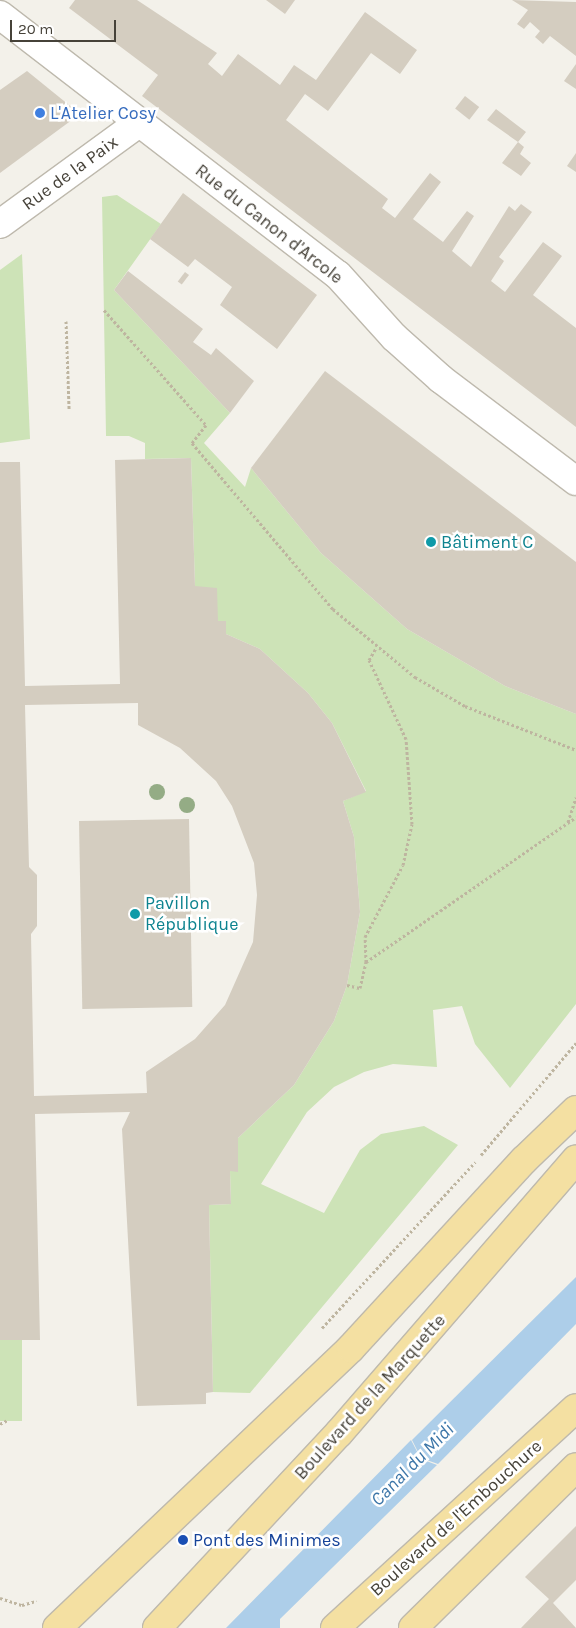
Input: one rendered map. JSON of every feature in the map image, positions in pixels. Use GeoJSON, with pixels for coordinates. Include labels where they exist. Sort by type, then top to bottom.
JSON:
{"type":"FeatureCollection","features":[{"type":"Feature","properties":{"kind":"main road"},"geometry":{"type":"LineString","coordinates":[[57,1628],[351,1348],[524,1160],[576,1110]]}},
{"type":"Feature","properties":{"kind":"main road","name":"Boulevard de la Marquette"},"geometry":{"type":"LineString","coordinates":[[157,1628],[340,1433],[576,1159]]}},
{"type":"Feature","properties":{"kind":"main road","name":"Boulevard de l'Embouchure"},"geometry":{"type":"LineString","coordinates":[[335,1628],[576,1408]]}},
{"type":"Feature","properties":{"kind":"main road"},"geometry":{"type":"LineString","coordinates":[[413,1628],[576,1467]]}},
{"type":"Feature","properties":{"kind":"street"},"geometry":{"type":"LineString","coordinates":[[0,16],[12,0]]}},
{"type":"Feature","properties":{"kind":"street","name":"Rue du Canon d'Arcole"},"geometry":{"type":"LineString","coordinates":[[0,16],[338,275],[394,337],[441,378],[576,481]]}},
{"type":"Feature","properties":{"kind":"street","name":"Rue de la Paix"},"geometry":{"type":"LineString","coordinates":[[0,224],[140,122]]}},
{"type":"Feature","properties":{"kind":"path"},"geometry":{"type":"LineString","coordinates":[[104,310],[206,425],[192,443],[301,576],[376,648],[465,706],[576,750]]}},
{"type":"Feature","properties":{"kind":"path"},"geometry":{"type":"LineString","coordinates":[[66,322],[69,409]]}},
{"type":"Feature","properties":{"kind":"path"},"geometry":{"type":"LineString","coordinates":[[347,985],[360,988],[366,962],[365,936],[403,866],[412,824],[406,740],[369,660],[376,648]]}},
{"type":"Feature","properties":{"kind":"path"},"geometry":{"type":"LineString","coordinates":[[568,822],[576,797]]}},
{"type":"Feature","properties":{"kind":"path"},"geometry":{"type":"LineString","coordinates":[[366,962],[576,817]]}},
{"type":"Feature","properties":{"kind":"path"},"geometry":{"type":"LineString","coordinates":[[320,1330],[479,1157],[576,1043]]}},
{"type":"Feature","properties":{"kind":"path"},"geometry":{"type":"LineString","coordinates":[[0,1424],[8,1420]]}},
{"type":"Feature","properties":{"kind":"path"},"geometry":{"type":"LineString","coordinates":[[0,1598],[22,1605],[43,1596]]}},
{"type":"Feature","properties":{"kind":"green space"},"geometry":{"type":"Polygon","coordinates":[[[117,195],[161,224],[114,290],[230,413],[204,443],[245,487],[251,468],[321,553],[407,629],[505,686],[576,714],[576,1004],[510,1088],[475,1044],[462,1006],[433,1010],[437,1067],[393,1064],[364,1072],[334,1087],[307,1112],[261,1184],[324,1213],[360,1150],[381,1134],[424,1126],[458,1145],[250,1393],[213,1392],[209,1205],[231,1204],[230,1171],[238,1171],[238,1138],[294,1085],[334,1021],[347,985],[360,912],[354,837],[343,801],[366,791],[332,723],[308,693],[260,649],[226,634],[226,621],[218,621],[195,586],[191,458],[145,459],[145,443],[129,436],[106,436],[102,197],[117,195]]]}},
{"type":"Feature","properties":{"kind":"green space"},"geometry":{"type":"Polygon","coordinates":[[[22,254],[30,439],[0,443],[0,270],[22,254]]]}},
{"type":"Feature","properties":{"kind":"green space"},"geometry":{"type":"Polygon","coordinates":[[[0,1340],[22,1340],[22,1421],[0,1421],[0,1340]]]}},
{"type":"Feature","properties":{"kind":"water"},"geometry":{"type":"Polygon","coordinates":[[[576,1277],[576,1324],[438,1464],[421,1458],[412,1440],[576,1277]]]}},
{"type":"Feature","properties":{"kind":"water","name":"Canal du Midi"},"geometry":{"type":"Polygon","coordinates":[[[411,1440],[421,1459],[437,1465],[280,1619],[280,1628],[226,1628],[411,1440]]]}},
{"type":"Feature","properties":{"kind":"building"},"geometry":{"type":"Polygon","coordinates":[[[75,0],[137,0],[217,53],[208,64],[222,76],[238,54],[280,85],[294,65],[316,80],[365,12],[417,50],[400,74],[371,53],[328,111],[305,94],[286,120],[388,199],[382,208],[395,218],[430,173],[441,182],[413,219],[443,242],[467,211],[474,216],[452,251],[471,267],[509,206],[515,211],[521,204],[532,212],[499,257],[504,261],[491,281],[505,292],[543,242],[562,256],[533,295],[576,328],[576,427],[142,96],[158,75],[69,8],[75,0]]]}},
{"type":"Feature","properties":{"kind":"building"},"geometry":{"type":"Polygon","coordinates":[[[266,0],[295,0],[285,14],[266,0]]]}},
{"type":"Feature","properties":{"kind":"building"},"geometry":{"type":"Polygon","coordinates":[[[512,0],[576,2],[576,56],[550,36],[543,44],[535,37],[540,31],[530,22],[524,29],[517,24],[528,10],[512,0]]]}},
{"type":"Feature","properties":{"kind":"building"},"geometry":{"type":"Polygon","coordinates":[[[576,64],[576,89],[564,81],[576,64]]]}},
{"type":"Feature","properties":{"kind":"building"},"geometry":{"type":"Polygon","coordinates":[[[27,71],[80,114],[0,173],[0,90],[27,71]]]}},
{"type":"Feature","properties":{"kind":"building"},"geometry":{"type":"Polygon","coordinates":[[[465,96],[479,107],[469,120],[455,109],[465,96]]]}},
{"type":"Feature","properties":{"kind":"building"},"geometry":{"type":"Polygon","coordinates":[[[496,109],[526,132],[518,142],[487,120],[496,109]]]}},
{"type":"Feature","properties":{"kind":"building"},"geometry":{"type":"Polygon","coordinates":[[[518,142],[524,147],[520,154],[531,163],[521,176],[502,163],[518,142]]]}},
{"type":"Feature","properties":{"kind":"building"},"geometry":{"type":"Polygon","coordinates":[[[576,153],[576,172],[567,166],[576,153]]]}},
{"type":"Feature","properties":{"kind":"building"},"geometry":{"type":"Polygon","coordinates":[[[183,193],[317,295],[277,349],[220,305],[232,287],[195,259],[188,267],[150,239],[183,193]]]}},
{"type":"Feature","properties":{"kind":"building"},"geometry":{"type":"Polygon","coordinates":[[[128,271],[203,329],[193,342],[211,355],[216,348],[254,381],[230,413],[114,290],[128,271]]]}},
{"type":"Feature","properties":{"kind":"building"},"geometry":{"type":"Polygon","coordinates":[[[185,272],[189,275],[182,285],[178,282],[185,272]]]}},
{"type":"Feature","properties":{"kind":"building","name":"Bâtiment C"},"geometry":{"type":"Polygon","coordinates":[[[325,371],[576,562],[576,714],[505,686],[407,629],[321,553],[251,468],[325,371]]]}},
{"type":"Feature","properties":{"kind":"building"},"geometry":{"type":"Polygon","coordinates":[[[191,458],[195,586],[217,588],[218,621],[226,621],[226,634],[260,649],[308,693],[332,723],[366,792],[343,801],[354,837],[360,912],[347,985],[334,1021],[294,1085],[238,1138],[238,1172],[230,1171],[231,1204],[209,1205],[213,1392],[206,1393],[206,1404],[137,1406],[122,1129],[130,1112],[35,1114],[40,1340],[0,1340],[0,462],[20,462],[25,686],[120,684],[115,460],[191,458]],[[138,703],[25,705],[29,867],[37,875],[37,926],[31,934],[34,1096],[147,1093],[146,1072],[195,1039],[225,1005],[253,942],[257,895],[254,863],[232,806],[216,781],[180,748],[138,725],[138,703]]]}},
{"type":"Feature","properties":{"kind":"building","name":"Pavillon République"},"geometry":{"type":"Polygon","coordinates":[[[189,819],[192,1007],[82,1009],[79,821],[189,819]]]}},
{"type":"Feature","properties":{"kind":"building"},"geometry":{"type":"Polygon","coordinates":[[[576,1526],[576,1580],[553,1603],[576,1628],[521,1628],[549,1599],[525,1577],[576,1526]]]}},
{"type":"Feature","properties":{"kind":"place","name":"L'Atelier Cosy"},"geometry":{"type":"Point","coordinates":[40,113]}},
{"type":"Feature","properties":{"kind":"place","name":"Bâtiment C"},"geometry":{"type":"Point","coordinates":[431,542]}},
{"type":"Feature","properties":{"kind":"place","name":"Pavillon République"},"geometry":{"type":"Point","coordinates":[135,914]}},
{"type":"Feature","properties":{"kind":"place","name":"Pont des Minimes"},"geometry":{"type":"Point","coordinates":[183,1540]}}]}
